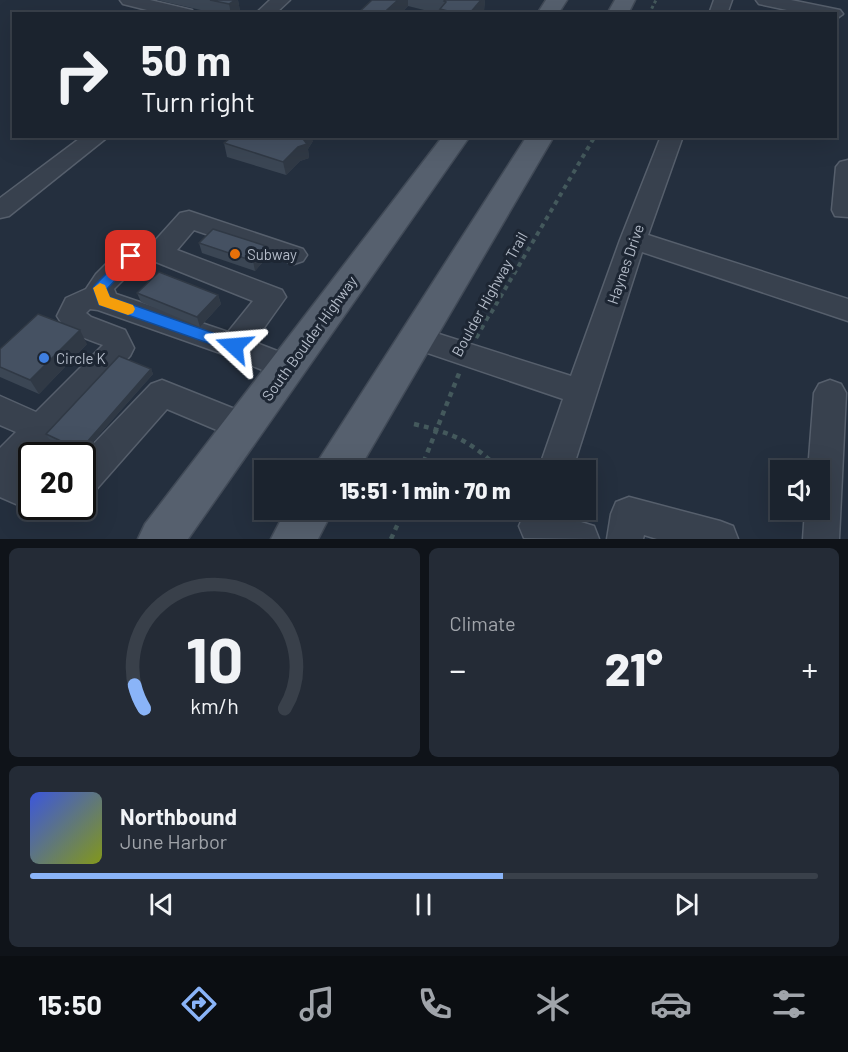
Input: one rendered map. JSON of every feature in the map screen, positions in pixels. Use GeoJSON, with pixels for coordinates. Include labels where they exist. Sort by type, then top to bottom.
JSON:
{"type":"FeatureCollection","features":[{"type":"Feature","properties":{"kind":"main road","name":"South Boulder Highway"},"geometry":{"type":"LineString","coordinates":[[160,536],[287,368],[456,138]]}},
{"type":"Feature","properties":{"kind":"main road"},"geometry":{"type":"LineString","coordinates":[[342,460],[540,138]]}},
{"type":"Feature","properties":{"kind":"main road"},"geometry":{"type":"LineString","coordinates":[[294,539],[305,520]]}},
{"type":"Feature","properties":{"kind":"street"},"geometry":{"type":"LineString","coordinates":[[129,0],[178,12]]}},
{"type":"Feature","properties":{"kind":"street"},"geometry":{"type":"LineString","coordinates":[[266,12],[281,0]]}},
{"type":"Feature","properties":{"kind":"street"},"geometry":{"type":"LineString","coordinates":[[765,0],[825,12]]}},
{"type":"Feature","properties":{"kind":"street"},"geometry":{"type":"LineString","coordinates":[[1,208],[95,138]]}},
{"type":"Feature","properties":{"kind":"street","name":"Haynes Drive"},"geometry":{"type":"LineString","coordinates":[[559,460],[633,240],[671,138]]}},
{"type":"Feature","properties":{"kind":"street"},"geometry":{"type":"LineString","coordinates":[[844,210],[848,167]]}},
{"type":"Feature","properties":{"kind":"street"},"geometry":{"type":"LineString","coordinates":[[159,253],[189,219],[294,255]]}},
{"type":"Feature","properties":{"kind":"street"},"geometry":{"type":"LineString","coordinates":[[633,240],[848,310]]}},
{"type":"Feature","properties":{"kind":"street"},"geometry":{"type":"LineString","coordinates":[[104,301],[100,288],[131,256],[145,252],[159,253],[272,297],[234,346]]}},
{"type":"Feature","properties":{"kind":"street"},"geometry":{"type":"LineString","coordinates":[[0,471],[119,348],[115,338],[81,325],[71,316],[76,306],[87,298],[93,297],[234,346],[287,368]]}},
{"type":"Feature","properties":{"kind":"street"},"geometry":{"type":"LineString","coordinates":[[417,338],[581,392]]}},
{"type":"Feature","properties":{"kind":"street"},"geometry":{"type":"LineString","coordinates":[[96,466],[162,393],[243,427]]}},
{"type":"Feature","properties":{"kind":"street"},"geometry":{"type":"LineString","coordinates":[[821,539],[830,393]]}},
{"type":"Feature","properties":{"kind":"street"},"geometry":{"type":"LineString","coordinates":[[0,410],[41,429]]}},
{"type":"Feature","properties":{"kind":"street"},"geometry":{"type":"LineString","coordinates":[[0,480],[18,488]]}},
{"type":"Feature","properties":{"kind":"street"},"geometry":{"type":"LineString","coordinates":[[625,539],[629,514],[720,539]]}},
{"type":"Feature","properties":{"kind":"street"},"geometry":{"type":"LineString","coordinates":[[538,525],[581,539]]}},
{"type":"Feature","properties":{"kind":"path","name":"Boulder Highway Trail"},"geometry":{"type":"LineString","coordinates":[[424,460],[461,367],[542,223],[594,138]]}},
{"type":"Feature","properties":{"kind":"path"},"geometry":{"type":"LineString","coordinates":[[414,424],[464,437],[491,460]]}},
{"type":"Feature","properties":{"kind":"path"},"geometry":{"type":"LineString","coordinates":[[391,539],[400,520]]}},
{"type":"Feature","properties":{"kind":"building"},"geometry":{"type":"Polygon","coordinates":[[[210,0],[235,0],[229,4],[210,0]]]}},
{"type":"Feature","properties":{"kind":"building"},"geometry":{"type":"Polygon","coordinates":[[[372,0],[398,0],[387,10],[394,12],[359,12],[372,0]]]}},
{"type":"Feature","properties":{"kind":"building"},"geometry":{"type":"Polygon","coordinates":[[[481,0],[471,12],[452,12],[440,9],[446,2],[444,1],[481,0]]]}},
{"type":"Feature","properties":{"kind":"building"},"geometry":{"type":"Polygon","coordinates":[[[230,138],[304,138],[307,144],[298,147],[283,162],[224,143],[230,138]]]}},
{"type":"Feature","properties":{"kind":"building"},"geometry":{"type":"Polygon","coordinates":[[[213,229],[266,246],[253,261],[199,243],[213,229]]]}},
{"type":"Feature","properties":{"kind":"building"},"geometry":{"type":"Polygon","coordinates":[[[159,272],[218,295],[197,317],[137,293],[159,272]]]}},
{"type":"Feature","properties":{"kind":"building"},"geometry":{"type":"Polygon","coordinates":[[[38,314],[80,330],[30,380],[0,367],[0,349],[38,314]]]}},
{"type":"Feature","properties":{"kind":"building","name":"Circle K"},"geometry":{"type":"Polygon","coordinates":[[[119,356],[151,369],[87,442],[63,442],[46,434],[119,356]]]}},
{"type":"Feature","properties":{"kind":"slow traffic"},"geometry":{"type":"LineString","coordinates":[[100,288],[99,292],[104,301],[128,309]]}},
{"type":"Feature","properties":{"kind":"place","name":"Subway"},"geometry":{"type":"Point","coordinates":[235,254]}},
{"type":"Feature","properties":{"kind":"place","name":"Circle K"},"geometry":{"type":"Point","coordinates":[44,358]}},
{"type":"Feature","properties":{"kind":"route"},"geometry":{"type":"LineString","coordinates":[[131,256],[100,288],[99,292],[104,301],[234,346]]}}]}
